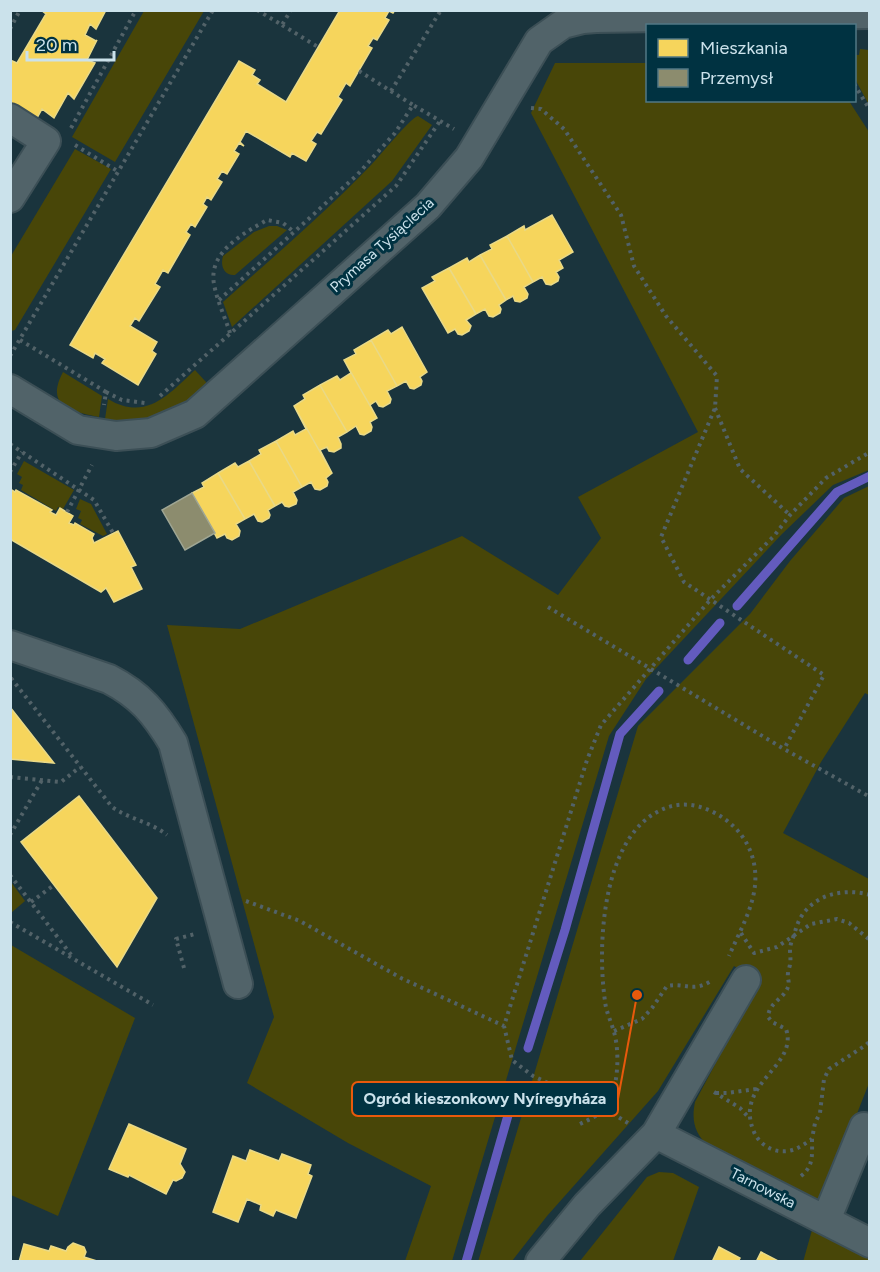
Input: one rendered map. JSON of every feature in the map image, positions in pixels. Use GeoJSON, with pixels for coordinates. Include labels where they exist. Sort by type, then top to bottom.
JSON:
{"type":"FeatureCollection","features":[{"type":"Feature","properties":{"kind":"street","name":"Prymasa Tysiąclecia"},"geometry":{"type":"LineString","coordinates":[[10,389],[78,430],[116,436],[151,433],[195,414],[428,206],[469,158],[538,41],[563,24],[589,18],[870,14]]}},
{"type":"Feature","properties":{"kind":"street"},"geometry":{"type":"LineString","coordinates":[[10,118],[55,140],[10,198]]}},
{"type":"Feature","properties":{"kind":"street"},"geometry":{"type":"LineString","coordinates":[[10,645],[117,683],[146,704],[161,723],[173,743],[238,984]]}},
{"type":"Feature","properties":{"kind":"street"},"geometry":{"type":"LineString","coordinates":[[540,1262],[587,1205],[656,1134],[688,1082],[736,971]]}},
{"type":"Feature","properties":{"kind":"street"},"geometry":{"type":"LineString","coordinates":[[826,1220],[864,1127]]}},
{"type":"Feature","properties":{"kind":"street","name":"Tarnowska"},"geometry":{"type":"LineString","coordinates":[[656,1134],[870,1243]]}},
{"type":"Feature","properties":{"kind":"path"},"geometry":{"type":"LineString","coordinates":[[10,29],[20,10]]}},
{"type":"Feature","properties":{"kind":"path"},"geometry":{"type":"LineString","coordinates":[[119,172],[55,140],[136,10]]}},
{"type":"Feature","properties":{"kind":"path"},"geometry":{"type":"LineString","coordinates":[[10,356],[213,10]]}},
{"type":"Feature","properties":{"kind":"path"},"geometry":{"type":"LineString","coordinates":[[257,10],[318,47]]}},
{"type":"Feature","properties":{"kind":"path"},"geometry":{"type":"LineString","coordinates":[[282,25],[291,10]]}},
{"type":"Feature","properties":{"kind":"path"},"geometry":{"type":"LineString","coordinates":[[391,91],[441,10]]}},
{"type":"Feature","properties":{"kind":"path"},"geometry":{"type":"LineString","coordinates":[[20,340],[122,400],[146,403],[161,395],[396,186],[440,121],[359,71]]}},
{"type":"Feature","properties":{"kind":"path"},"geometry":{"type":"LineString","coordinates":[[856,86],[870,110]]}},
{"type":"Feature","properties":{"kind":"path"},"geometry":{"type":"LineString","coordinates":[[219,300],[357,175],[395,133],[413,105]]}},
{"type":"Feature","properties":{"kind":"path"},"geometry":{"type":"LineString","coordinates":[[531,108],[542,109],[564,129],[621,215],[634,266],[666,316],[717,376],[715,408],[661,537],[684,582],[824,675],[784,749]]}},
{"type":"Feature","properties":{"kind":"path"},"geometry":{"type":"LineString","coordinates":[[230,333],[213,282],[215,263],[236,238],[267,220],[283,223],[294,232]]}},
{"type":"Feature","properties":{"kind":"path"},"geometry":{"type":"LineString","coordinates":[[103,409],[106,392]]}},
{"type":"Feature","properties":{"kind":"path"},"geometry":{"type":"LineString","coordinates":[[715,408],[740,469],[790,515]]}},
{"type":"Feature","properties":{"kind":"path"},"geometry":{"type":"LineString","coordinates":[[10,444],[94,500],[113,534]]}},
{"type":"Feature","properties":{"kind":"path"},"geometry":{"type":"LineString","coordinates":[[10,472],[22,452]]}},
{"type":"Feature","properties":{"kind":"path"},"geometry":{"type":"LineString","coordinates":[[656,1134],[533,1076],[512,1060],[504,1026],[587,760],[601,725],[711,599],[774,536],[790,515],[826,478],[870,452]]}},
{"type":"Feature","properties":{"kind":"path"},"geometry":{"type":"LineString","coordinates":[[67,512],[92,465]]}},
{"type":"Feature","properties":{"kind":"path"},"geometry":{"type":"LineString","coordinates":[[548,607],[784,749],[870,797]]}},
{"type":"Feature","properties":{"kind":"path"},"geometry":{"type":"LineString","coordinates":[[10,677],[112,807],[126,816],[159,829],[170,839]]}},
{"type":"Feature","properties":{"kind":"path"},"geometry":{"type":"LineString","coordinates":[[10,777],[61,782],[80,767]]}},
{"type":"Feature","properties":{"kind":"path"},"geometry":{"type":"LineString","coordinates":[[10,835],[42,780]]}},
{"type":"Feature","properties":{"kind":"path"},"geometry":{"type":"LineString","coordinates":[[580,1124],[605,1109],[612,1097],[617,1070],[614,1031],[605,1001],[603,950],[605,912],[611,882],[619,858],[631,835],[647,818],[672,805],[701,806],[733,825],[750,847],[753,859],[753,896],[741,933],[736,971]]}},
{"type":"Feature","properties":{"kind":"path"},"geometry":{"type":"LineString","coordinates":[[10,875],[75,959]]}},
{"type":"Feature","properties":{"kind":"path"},"geometry":{"type":"LineString","coordinates":[[31,902],[54,885]]}},
{"type":"Feature","properties":{"kind":"path"},"geometry":{"type":"LineString","coordinates":[[749,1118],[756,1089],[782,1058],[788,1047],[789,1037],[786,1029],[772,1022],[768,1017],[772,1005],[787,990],[790,983],[788,973],[791,962],[790,948],[802,912],[813,903],[836,893],[860,893],[870,896]]}},
{"type":"Feature","properties":{"kind":"path"},"geometry":{"type":"LineString","coordinates":[[240,899],[300,921],[400,978],[504,1026]]}},
{"type":"Feature","properties":{"kind":"path"},"geometry":{"type":"LineString","coordinates":[[741,933],[754,953],[777,947],[811,924],[837,919],[849,923],[870,940]]}},
{"type":"Feature","properties":{"kind":"path"},"geometry":{"type":"LineString","coordinates":[[10,922],[153,1005]]}},
{"type":"Feature","properties":{"kind":"path"},"geometry":{"type":"LineString","coordinates":[[184,968],[176,939],[198,933]]}},
{"type":"Feature","properties":{"kind":"path"},"geometry":{"type":"LineString","coordinates":[[614,1031],[642,1019],[666,986],[677,984],[699,988],[714,978]]}},
{"type":"Feature","properties":{"kind":"path"},"geometry":{"type":"LineString","coordinates":[[782,1197],[794,1179],[808,1170],[812,1159],[812,1139],[815,1123],[820,1113],[824,1079],[829,1069],[866,1046],[870,1041]]}},
{"type":"Feature","properties":{"kind":"path"},"geometry":{"type":"LineString","coordinates":[[688,1082],[715,1093],[740,1108],[749,1118],[756,1136],[762,1143],[779,1151],[798,1149],[812,1139]]}},
{"type":"Feature","properties":{"kind":"path"},"geometry":{"type":"LineString","coordinates":[[715,1093],[756,1089]]}},
{"type":"Feature","properties":{"kind":"shaded area"},"geometry":{"type":"Polygon","coordinates":[[[144,11],[204,11],[115,162],[72,137],[144,11]]]}},
{"type":"Feature","properties":{"kind":"shaded area"},"geometry":{"type":"Polygon","coordinates":[[[860,49],[869,50],[869,105],[856,81],[856,55],[859,55],[860,49]]]}},
{"type":"Feature","properties":{"kind":"shaded area"},"geometry":{"type":"Polygon","coordinates":[[[555,63],[646,63],[646,102],[850,102],[869,132],[869,470],[833,485],[782,534],[646,679],[609,736],[452,1261],[405,1261],[431,1186],[348,1143],[247,1083],[274,1017],[167,625],[240,629],[462,536],[558,595],[601,538],[578,497],[698,432],[531,113],[555,63]]]}},
{"type":"Feature","properties":{"kind":"shaded area"},"geometry":{"type":"Polygon","coordinates":[[[418,116],[432,125],[392,181],[232,327],[223,302],[336,200],[418,116]]]}},
{"type":"Feature","properties":{"kind":"shaded area"},"geometry":{"type":"Polygon","coordinates":[[[75,149],[111,169],[15,330],[11,331],[11,256],[75,149]]]}},
{"type":"Feature","properties":{"kind":"shaded area"},"geometry":{"type":"Polygon","coordinates":[[[269,226],[287,230],[235,275],[228,274],[223,267],[223,256],[254,232],[269,226]]]}},
{"type":"Feature","properties":{"kind":"shaded area"},"geometry":{"type":"Polygon","coordinates":[[[195,370],[206,382],[206,389],[184,406],[146,419],[105,419],[108,399],[134,408],[145,406],[166,396],[195,370]]]}},
{"type":"Feature","properties":{"kind":"shaded area"},"geometry":{"type":"Polygon","coordinates":[[[63,372],[102,396],[99,417],[70,409],[59,400],[58,383],[63,372]]]}},
{"type":"Feature","properties":{"kind":"shaded area"},"geometry":{"type":"Polygon","coordinates":[[[24,461],[74,490],[63,509],[58,507],[56,511],[21,490],[23,485],[19,483],[22,477],[17,474],[24,461]]]}},
{"type":"Feature","properties":{"kind":"shaded area"},"geometry":{"type":"Polygon","coordinates":[[[869,486],[869,695],[865,693],[821,762],[783,833],[869,879],[869,1083],[822,1203],[710,1148],[695,1127],[695,1102],[759,982],[734,966],[658,1091],[547,1216],[512,1261],[478,1262],[638,726],[750,614],[790,561],[844,498],[869,486]]]}},
{"type":"Feature","properties":{"kind":"shaded area"},"geometry":{"type":"Polygon","coordinates":[[[80,499],[91,504],[107,534],[103,536],[80,524],[82,520],[78,518],[81,511],[76,509],[80,499]]]}},
{"type":"Feature","properties":{"kind":"shaded area"},"geometry":{"type":"Polygon","coordinates":[[[11,882],[25,901],[10,913],[11,882]]]}},
{"type":"Feature","properties":{"kind":"shaded area"},"geometry":{"type":"Polygon","coordinates":[[[11,945],[135,1018],[58,1216],[11,1195],[11,945]]]}},
{"type":"Feature","properties":{"kind":"shaded area"},"geometry":{"type":"Polygon","coordinates":[[[659,1172],[673,1173],[699,1187],[673,1261],[580,1261],[647,1177],[659,1172]]]}},
{"type":"Feature","properties":{"kind":"shaded area"},"geometry":{"type":"Polygon","coordinates":[[[812,1230],[869,1258],[869,1261],[803,1262],[812,1230]]]}},
{"type":"Feature","properties":{"kind":"building: Mieszkania"},"geometry":{"type":"Polygon","coordinates":[[[41,10],[106,10],[96,29],[90,24],[85,35],[97,40],[87,60],[95,63],[74,99],[68,93],[54,118],[42,109],[37,118],[10,103],[10,60],[17,63],[46,14],[41,10]]]}},
{"type":"Feature","properties":{"kind":"building: Mieszkania"},"geometry":{"type":"Polygon","coordinates":[[[340,10],[395,10],[393,13],[389,11],[385,18],[389,20],[377,40],[373,38],[368,46],[372,48],[350,86],[346,83],[338,97],[342,100],[321,134],[317,132],[311,141],[316,144],[306,161],[292,153],[290,157],[246,131],[240,142],[244,146],[239,143],[234,151],[239,154],[227,174],[222,171],[217,179],[222,182],[211,200],[207,197],[203,204],[207,207],[195,227],[191,224],[186,232],[190,235],[168,273],[163,270],[155,284],[160,287],[139,321],[135,318],[130,326],[157,342],[152,351],[156,354],[138,385],[102,363],[105,359],[95,353],[93,358],[70,345],[239,61],[255,70],[252,75],[260,80],[257,84],[286,102],[340,10]]]}},
{"type":"Feature","properties":{"kind":"building: Mieszkania"},"geometry":{"type":"Polygon","coordinates":[[[552,215],[573,252],[559,260],[563,268],[556,272],[559,277],[558,281],[551,285],[546,284],[542,277],[533,282],[507,236],[524,226],[525,230],[552,215]]]}},
{"type":"Feature","properties":{"kind":"building: Mieszkania"},"geometry":{"type":"Polygon","coordinates":[[[507,236],[533,282],[524,287],[528,294],[527,298],[520,302],[515,301],[513,296],[506,300],[480,255],[492,249],[490,245],[507,236]]]}},
{"type":"Feature","properties":{"kind":"building: Mieszkania"},"geometry":{"type":"Polygon","coordinates":[[[480,255],[506,300],[499,305],[500,313],[493,317],[489,316],[485,309],[476,314],[449,268],[467,258],[469,262],[480,255]]]}},
{"type":"Feature","properties":{"kind":"building: Mieszkania"},"geometry":{"type":"Polygon","coordinates":[[[449,268],[476,314],[466,320],[471,326],[469,331],[462,335],[458,334],[455,329],[448,333],[422,288],[435,281],[432,277],[449,268]]]}},
{"type":"Feature","properties":{"kind":"building: Mieszkania"},"geometry":{"type":"Polygon","coordinates":[[[402,327],[427,372],[420,377],[421,385],[414,389],[410,388],[406,381],[397,386],[371,340],[388,330],[391,334],[402,327]]]}},
{"type":"Feature","properties":{"kind":"building: Mieszkania"},"geometry":{"type":"Polygon","coordinates":[[[371,340],[397,386],[387,391],[391,399],[390,403],[383,407],[379,406],[376,401],[370,405],[377,418],[344,360],[356,354],[354,350],[371,340]]]}},
{"type":"Feature","properties":{"kind":"building: Mieszkania"},"geometry":{"type":"Polygon","coordinates":[[[344,360],[377,418],[370,422],[371,431],[364,435],[360,434],[356,426],[347,432],[320,385],[337,376],[340,380],[351,373],[344,360]]]}},
{"type":"Feature","properties":{"kind":"building: Mieszkania"},"geometry":{"type":"Polygon","coordinates":[[[320,385],[347,432],[338,437],[341,448],[334,452],[329,451],[327,447],[320,450],[332,473],[294,406],[305,399],[303,395],[320,385]]]}},
{"type":"Feature","properties":{"kind":"building: Mieszkania"},"geometry":{"type":"Polygon","coordinates":[[[294,406],[332,473],[326,478],[327,486],[320,490],[315,489],[311,482],[302,487],[276,441],[293,431],[295,435],[306,429],[294,406]]]}},
{"type":"Feature","properties":{"kind":"building: Mieszkania"},"geometry":{"type":"Polygon","coordinates":[[[276,441],[302,487],[293,492],[297,500],[296,504],[289,507],[282,502],[275,506],[249,461],[261,454],[259,450],[276,441]]]}},
{"type":"Feature","properties":{"kind":"building: Mieszkania"},"geometry":{"type":"Polygon","coordinates":[[[249,461],[275,506],[268,510],[269,518],[262,522],[258,521],[254,514],[245,519],[218,473],[235,463],[238,467],[249,461]]]}},
{"type":"Feature","properties":{"kind":"building: Mieszkania"},"geometry":{"type":"Polygon","coordinates":[[[218,473],[245,519],[236,524],[240,531],[239,536],[232,540],[225,534],[217,538],[192,493],[204,487],[202,483],[218,473]]]}},
{"type":"Feature","properties":{"kind":"building: Mieszkania"},"geometry":{"type":"Polygon","coordinates":[[[10,489],[52,510],[50,512],[56,515],[60,508],[73,516],[69,523],[74,525],[75,523],[94,534],[92,538],[94,543],[118,531],[136,565],[131,567],[142,589],[114,602],[106,588],[101,592],[10,539],[10,489]]]}},
{"type":"Feature","properties":{"kind":"building: Mieszkania"},"geometry":{"type":"Polygon","coordinates":[[[10,707],[54,763],[10,759],[10,707]]]}},
{"type":"Feature","properties":{"kind":"building: Mieszkania"},"geometry":{"type":"Polygon","coordinates":[[[79,796],[157,898],[117,967],[21,842],[79,796]]]}},
{"type":"Feature","properties":{"kind":"building: Mieszkania"},"geometry":{"type":"Polygon","coordinates":[[[129,1124],[186,1149],[180,1164],[185,1172],[182,1178],[173,1180],[166,1194],[129,1175],[128,1177],[109,1169],[129,1124]]]}},
{"type":"Feature","properties":{"kind":"building: Mieszkania"},"geometry":{"type":"Polygon","coordinates":[[[250,1150],[279,1161],[282,1154],[311,1165],[308,1174],[312,1176],[296,1218],[276,1210],[273,1216],[260,1210],[261,1205],[247,1199],[238,1222],[213,1212],[233,1156],[246,1161],[250,1150]]]}},
{"type":"Feature","properties":{"kind":"building: Mieszkania"},"geometry":{"type":"Polygon","coordinates":[[[73,1243],[84,1247],[86,1252],[84,1257],[100,1262],[19,1262],[24,1244],[49,1251],[51,1246],[66,1251],[73,1243]]]}},
{"type":"Feature","properties":{"kind":"building: Mieszkania"},"geometry":{"type":"Polygon","coordinates":[[[719,1247],[740,1258],[738,1262],[712,1262],[719,1247]]]}},
{"type":"Feature","properties":{"kind":"building: Mieszkania"},"geometry":{"type":"Polygon","coordinates":[[[761,1252],[780,1262],[756,1262],[761,1252]]]}},
{"type":"Feature","properties":{"kind":"building: Przemysł"},"geometry":{"type":"Polygon","coordinates":[[[192,493],[215,533],[185,550],[162,510],[192,493]]]}},
{"type":"Feature","properties":{"kind":"waterway"},"geometry":{"type":"LineString","coordinates":[[737,606],[837,492],[870,476]]}},
{"type":"Feature","properties":{"kind":"waterway"},"geometry":{"type":"LineString","coordinates":[[688,660],[720,623]]}},
{"type":"Feature","properties":{"kind":"waterway"},"geometry":{"type":"LineString","coordinates":[[528,1048],[565,930],[620,734],[659,691]]}},
{"type":"Feature","properties":{"kind":"waterway"},"geometry":{"type":"LineString","coordinates":[[466,1262],[515,1091]]}},
{"type":"Feature","properties":{"kind":"place","name":"Ogród kieszonkowy Nyíregyháza"},"geometry":{"type":"Point","coordinates":[637,995]}}]}
